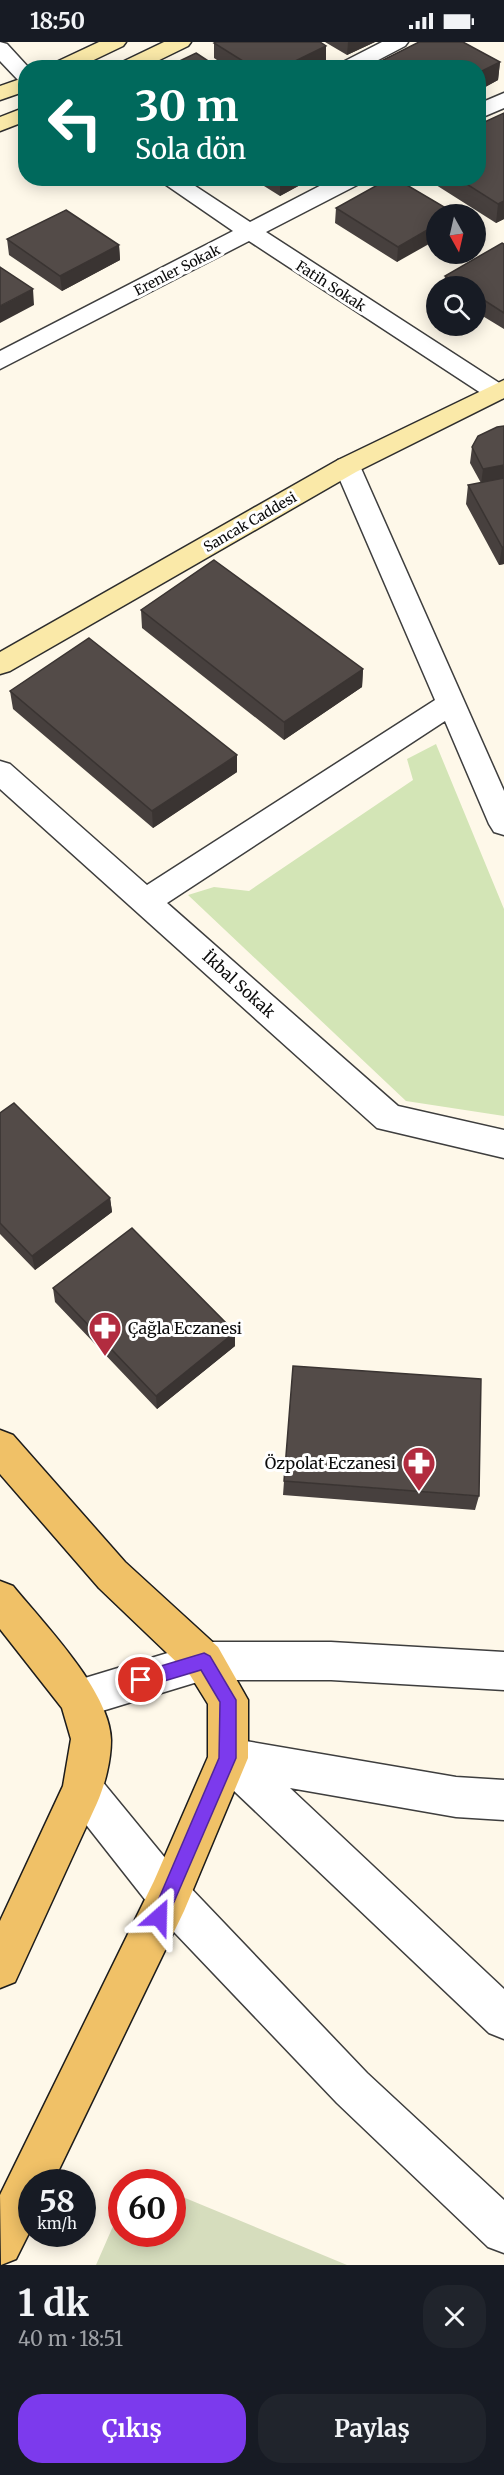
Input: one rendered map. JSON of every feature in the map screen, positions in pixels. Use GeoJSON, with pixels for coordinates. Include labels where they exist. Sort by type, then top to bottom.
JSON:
{"type":"FeatureCollection","features":[{"type":"Feature","properties":{"kind":"main road"},"geometry":{"type":"LineString","coordinates":[[0,1447],[112,1575],[204,1661],[228,1700],[228,1758],[169,1896],[0,2243]]}},
{"type":"Feature","properties":{"kind":"main road"},"geometry":{"type":"LineString","coordinates":[[0,1599],[79,1698],[91,1739],[83,1789],[0,1967]]}},
{"type":"Feature","properties":{"kind":"street"},"geometry":{"type":"LineString","coordinates":[[77,60],[116,42]]}},
{"type":"Feature","properties":{"kind":"street"},"geometry":{"type":"LineString","coordinates":[[142,60],[181,42]]}},
{"type":"Feature","properties":{"kind":"street"},"geometry":{"type":"LineString","coordinates":[[362,60],[398,42]]}},
{"type":"Feature","properties":{"kind":"street"},"geometry":{"type":"LineString","coordinates":[[0,48],[18,67]]}},
{"type":"Feature","properties":{"kind":"street"},"geometry":{"type":"LineString","coordinates":[[0,94],[18,86]]}},
{"type":"Feature","properties":{"kind":"street"},"geometry":{"type":"LineString","coordinates":[[486,109],[504,99]]}},
{"type":"Feature","properties":{"kind":"street"},"geometry":{"type":"LineString","coordinates":[[0,124],[18,116]]}},
{"type":"Feature","properties":{"kind":"street","name":"Fatih Sokak"},"geometry":{"type":"LineString","coordinates":[[179,186],[248,233],[500,390]]}},
{"type":"Feature","properties":{"kind":"street","name":"Erenler Sokak"},"geometry":{"type":"LineString","coordinates":[[0,362],[338,186]]}},
{"type":"Feature","properties":{"kind":"street","name":"Sancak Caddesi"},"geometry":{"type":"LineString","coordinates":[[0,664],[347,466],[500,390]]}},
{"type":"Feature","properties":{"kind":"street"},"geometry":{"type":"LineString","coordinates":[[347,466],[504,824]]}},
{"type":"Feature","properties":{"kind":"street"},"geometry":{"type":"LineString","coordinates":[[146,901],[451,703]]}},
{"type":"Feature","properties":{"kind":"street","name":"İkbal Sokak"},"geometry":{"type":"LineString","coordinates":[[0,772],[389,1118],[504,1144]]}},
{"type":"Feature","properties":{"kind":"street"},"geometry":{"type":"LineString","coordinates":[[79,1698],[204,1661],[331,1661],[504,1671]]}},
{"type":"Feature","properties":{"kind":"street"},"geometry":{"type":"LineString","coordinates":[[228,1758],[456,1797],[504,1800]]}},
{"type":"Feature","properties":{"kind":"street"},"geometry":{"type":"LineString","coordinates":[[228,1758],[504,2018]]}},
{"type":"Feature","properties":{"kind":"street"},"geometry":{"type":"LineString","coordinates":[[83,1789],[169,1896],[352,2088],[504,2231]]}},
{"type":"Feature","properties":{"kind":"green space"},"geometry":{"type":"Polygon","coordinates":[[[436,744],[504,909],[504,1116],[406,1101],[188,895],[214,887],[249,891],[413,780],[407,759],[436,744]]]}},
{"type":"Feature","properties":{"kind":"green space"},"geometry":{"type":"Polygon","coordinates":[[[186,2198],[347,2265],[96,2265],[108,2238],[108,2247],[186,2247],[186,2198]]]}},
{"type":"Feature","properties":{"kind":"building"},"geometry":{"type":"Polygon","coordinates":[[[320,42],[326,46],[297,60],[241,60],[214,43],[320,42]]]}},
{"type":"Feature","properties":{"kind":"building"},"geometry":{"type":"Polygon","coordinates":[[[419,42],[463,42],[500,62],[486,69],[486,60],[383,60],[419,42]]]}},
{"type":"Feature","properties":{"kind":"building"},"geometry":{"type":"Polygon","coordinates":[[[196,53],[207,60],[182,60],[196,53]]]}},
{"type":"Feature","properties":{"kind":"building"},"geometry":{"type":"Polygon","coordinates":[[[504,113],[504,201],[498,204],[470,186],[486,186],[486,121],[504,113]]]}},
{"type":"Feature","properties":{"kind":"building"},"geometry":{"type":"Polygon","coordinates":[[[376,186],[409,186],[439,204],[426,204],[426,231],[398,247],[336,208],[376,186]]]}},
{"type":"Feature","properties":{"kind":"building"},"geometry":{"type":"Polygon","coordinates":[[[66,210],[119,245],[60,276],[7,239],[66,210]]]}},
{"type":"Feature","properties":{"kind":"building"},"geometry":{"type":"Polygon","coordinates":[[[504,244],[504,313],[486,301],[486,276],[445,276],[466,264],[486,264],[486,252],[504,244]]]}},
{"type":"Feature","properties":{"kind":"building"},"geometry":{"type":"Polygon","coordinates":[[[0,267],[33,289],[0,306],[0,267]]]}},
{"type":"Feature","properties":{"kind":"building"},"geometry":{"type":"Polygon","coordinates":[[[504,426],[504,465],[483,469],[472,447],[478,436],[504,426]]]}},
{"type":"Feature","properties":{"kind":"building"},"geometry":{"type":"Polygon","coordinates":[[[504,478],[504,547],[502,547],[468,485],[504,478]]]}},
{"type":"Feature","properties":{"kind":"building"},"geometry":{"type":"Polygon","coordinates":[[[214,560],[363,669],[284,722],[141,610],[214,560]]]}},
{"type":"Feature","properties":{"kind":"building"},"geometry":{"type":"Polygon","coordinates":[[[89,638],[237,755],[152,811],[10,691],[89,638]]]}},
{"type":"Feature","properties":{"kind":"building"},"geometry":{"type":"Polygon","coordinates":[[[14,1103],[110,1198],[32,1256],[0,1223],[0,1113],[14,1103]]]}},
{"type":"Feature","properties":{"kind":"building"},"geometry":{"type":"Polygon","coordinates":[[[132,1228],[235,1332],[156,1396],[53,1288],[132,1228]]]}},
{"type":"Feature","properties":{"kind":"building"},"geometry":{"type":"Polygon","coordinates":[[[293,1366],[481,1379],[479,1496],[284,1481],[293,1366]]]}},
{"type":"Feature","properties":{"kind":"place","name":"Çağla Eczanesi"},"geometry":{"type":"Point","coordinates":[105,1357]}},
{"type":"Feature","properties":{"kind":"place","name":"Özpolat Eczanesi"},"geometry":{"type":"Point","coordinates":[419,1492]}},
{"type":"Feature","properties":{"kind":"route"},"geometry":{"type":"LineString","coordinates":[[141,1680],[204,1661],[228,1700],[228,1758],[159,1917]]}}]}
